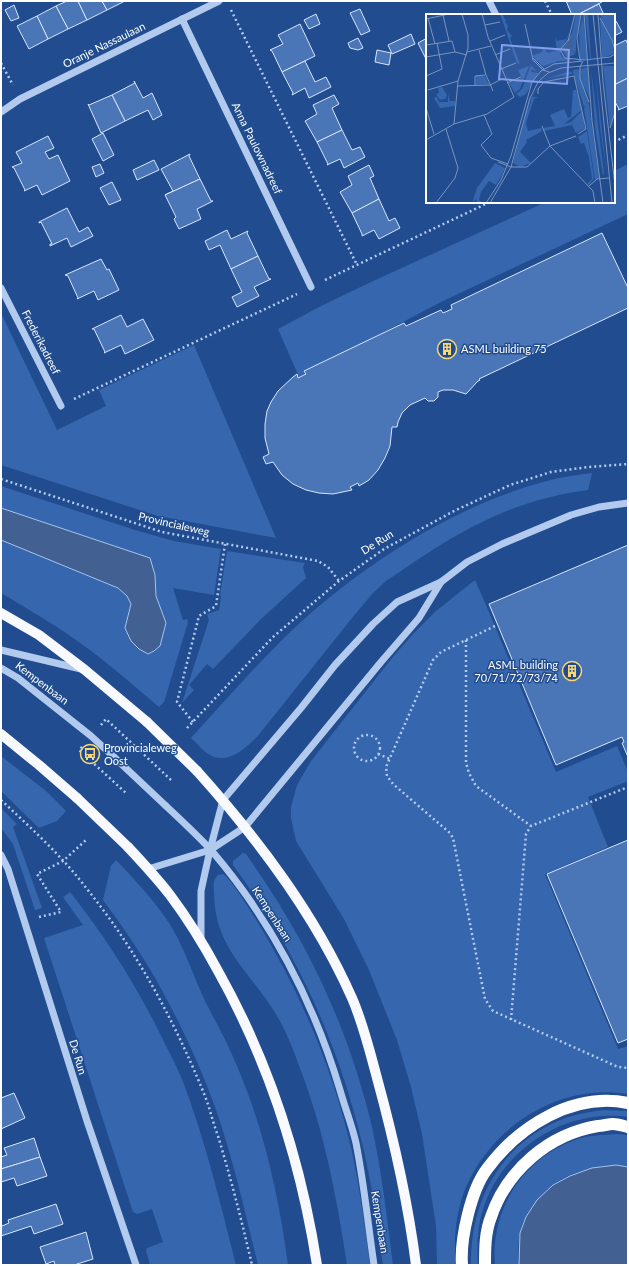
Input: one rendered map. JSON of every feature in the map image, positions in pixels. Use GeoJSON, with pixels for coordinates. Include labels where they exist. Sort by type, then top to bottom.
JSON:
{"type":"FeatureCollection","features":[{"type":"Feature","properties":{"kind":"highway"},"geometry":{"type":"LineString","coordinates":[[462,1265],[464,1231],[470,1207],[486,1170],[507,1146],[544,1117],[569,1108],[589,1102],[616,1101],[628,1103]]}},
{"type":"Feature","properties":{"kind":"highway"},"geometry":{"type":"LineString","coordinates":[[485,1265],[485,1239],[490,1217],[502,1191],[523,1164],[549,1144],[571,1133],[587,1128],[614,1124],[628,1127]]}},
{"type":"Feature","properties":{"kind":"main road","name":"Kempenbaan"},"geometry":{"type":"LineString","coordinates":[[1,612],[39,635],[85,670],[147,722],[197,771],[245,827],[286,883],[324,940],[352,999],[367,1042],[404,1184],[416,1265]]}},
{"type":"Feature","properties":{"kind":"main road"},"geometry":{"type":"LineString","coordinates":[[1,734],[77,798],[128,847],[170,895],[201,941],[237,1005],[262,1064],[287,1130],[306,1203],[317,1265]]}},
{"type":"Feature","properties":{"kind":"street","name":"Oranje Nassaulaan"},"geometry":{"type":"LineString","coordinates":[[1,112],[20,99],[219,1]]}},
{"type":"Feature","properties":{"kind":"street"},"geometry":{"type":"LineString","coordinates":[[489,1],[496,14]]}},
{"type":"Feature","properties":{"kind":"street","name":"Anna Paulownadreef"},"geometry":{"type":"LineString","coordinates":[[182,19],[311,287]]}},
{"type":"Feature","properties":{"kind":"street","name":"Frederikadreef"},"geometry":{"type":"LineString","coordinates":[[1,288],[61,406]]}},
{"type":"Feature","properties":{"kind":"street"},"geometry":{"type":"LineString","coordinates":[[201,941],[201,891],[223,800],[301,708],[335,665],[372,624],[397,602],[441,582],[467,562],[502,544],[571,515],[599,507],[628,503]]}},
{"type":"Feature","properties":{"kind":"street"},"geometry":{"type":"LineString","coordinates":[[148,869],[210,850],[245,827],[419,618],[441,582]]}},
{"type":"Feature","properties":{"kind":"street","name":"Kempenbaan"},"geometry":{"type":"LineString","coordinates":[[1,650],[85,670]]}},
{"type":"Feature","properties":{"kind":"street","name":"Kempenbaan"},"geometry":{"type":"LineString","coordinates":[[1,668],[18,678],[91,736],[166,806],[210,850],[236,881],[260,916],[288,963],[306,1000],[332,1063],[355,1142],[374,1265]]}},
{"type":"Feature","properties":{"kind":"street","name":"De Run"},"geometry":{"type":"LineString","coordinates":[[2,860],[8,869],[87,1121],[136,1265]]}},
{"type":"Feature","properties":{"kind":"path"},"geometry":{"type":"LineString","coordinates":[[545,1],[552,14]]}},
{"type":"Feature","properties":{"kind":"path"},"geometry":{"type":"LineString","coordinates":[[229,8],[357,265]]}},
{"type":"Feature","properties":{"kind":"path"},"geometry":{"type":"LineString","coordinates":[[1,63],[20,99]]}},
{"type":"Feature","properties":{"kind":"path"},"geometry":{"type":"LineString","coordinates":[[615,142],[628,135]]}},
{"type":"Feature","properties":{"kind":"path"},"geometry":{"type":"LineString","coordinates":[[61,406],[488,203]]}},
{"type":"Feature","properties":{"kind":"path","name":"De Run"},"geometry":{"type":"LineString","coordinates":[[187,728],[273,638],[339,581],[384,549],[454,511],[510,485],[551,472],[628,464]]}},
{"type":"Feature","properties":{"kind":"path","name":"Provincialeweg"},"geometry":{"type":"LineString","coordinates":[[1,479],[162,532],[318,561],[328,566],[339,581]]}},
{"type":"Feature","properties":{"kind":"path"},"geometry":{"type":"LineString","coordinates":[[194,722],[177,702],[200,616],[216,606],[225,544]]}},
{"type":"Feature","properties":{"kind":"path"},"geometry":{"type":"LineString","coordinates":[[495,626],[441,652],[433,660],[386,767],[387,776],[393,784],[450,833],[453,838],[485,999],[493,1011],[618,1067],[628,1068]]}},
{"type":"Feature","properties":{"kind":"path"},"geometry":{"type":"LineString","coordinates":[[466,640],[466,763],[468,773],[476,786],[532,826]]}},
{"type":"Feature","properties":{"kind":"path"},"geometry":{"type":"LineString","coordinates":[[100,726],[106,719],[171,780]]}},
{"type":"Feature","properties":{"kind":"path"},"geometry":{"type":"LineString","coordinates":[[364,736],[371,736],[377,740],[380,747],[378,754],[374,759],[368,761],[362,760],[356,756],[354,750],[355,744],[358,739],[364,736]]}},
{"type":"Feature","properties":{"kind":"path"},"geometry":{"type":"LineString","coordinates":[[84,743],[79,750],[127,794]]}},
{"type":"Feature","properties":{"kind":"path"},"geometry":{"type":"LineString","coordinates":[[378,754],[390,759]]}},
{"type":"Feature","properties":{"kind":"path"},"geometry":{"type":"LineString","coordinates":[[512,1020],[526,834],[532,826],[628,787]]}},
{"type":"Feature","properties":{"kind":"path"},"geometry":{"type":"LineString","coordinates":[[1,800],[27,824],[87,888],[115,925],[142,967],[171,1021],[205,1097],[228,1169],[252,1265]]}},
{"type":"Feature","properties":{"kind":"path"},"geometry":{"type":"LineString","coordinates":[[25,921],[61,912],[37,874],[63,861],[86,840]]}},
{"type":"Feature","properties":{"kind":"shaded area"},"geometry":{"type":"Polygon","coordinates":[[[628,164],[628,214],[439,303],[299,377],[278,329],[371,282],[544,203],[615,203],[615,170],[628,164]]]}},
{"type":"Feature","properties":{"kind":"shaded area"},"geometry":{"type":"Polygon","coordinates":[[[1,313],[57,430],[106,406],[99,390],[194,345],[276,538],[158,516],[1,465],[1,313]]]}},
{"type":"Feature","properties":{"kind":"shaded area"},"geometry":{"type":"Polygon","coordinates":[[[592,473],[588,490],[532,502],[506,511],[468,529],[444,543],[386,581],[373,593],[352,618],[257,737],[241,751],[228,757],[215,757],[208,754],[191,738],[282,640],[310,614],[371,566],[439,524],[475,507],[511,492],[547,481],[592,473]]]}},
{"type":"Feature","properties":{"kind":"shaded area"},"geometry":{"type":"Polygon","coordinates":[[[1,486],[135,530],[174,541],[221,549],[214,595],[173,588],[183,620],[187,619],[188,622],[164,702],[159,707],[87,648],[1,593],[1,486]]]}},
{"type":"Feature","properties":{"kind":"shaded area"},"geometry":{"type":"Polygon","coordinates":[[[1,508],[150,558],[155,575],[156,596],[166,623],[160,646],[148,654],[139,649],[131,641],[125,628],[131,604],[127,596],[118,588],[1,540],[1,508]]]}},
{"type":"Feature","properties":{"kind":"shaded area"},"geometry":{"type":"Polygon","coordinates":[[[227,551],[305,563],[303,567],[306,578],[261,619],[213,669],[207,664],[189,685],[194,690],[182,703],[209,620],[207,614],[219,610],[227,551]]]}},
{"type":"Feature","properties":{"kind":"shaded area"},"geometry":{"type":"Polygon","coordinates":[[[475,580],[556,772],[617,746],[628,772],[628,781],[588,797],[608,847],[545,874],[618,1049],[628,1046],[628,1094],[603,1092],[578,1095],[554,1102],[532,1113],[511,1127],[493,1145],[478,1165],[466,1187],[456,1226],[456,1265],[437,1265],[436,1226],[422,1134],[411,1087],[397,1040],[369,970],[344,919],[296,841],[291,818],[291,807],[297,785],[311,761],[392,658],[436,611],[475,580]]]}},
{"type":"Feature","properties":{"kind":"shaded area"},"geometry":{"type":"Polygon","coordinates":[[[1,756],[46,791],[66,811],[57,821],[39,828],[1,791],[1,756]]]}},
{"type":"Feature","properties":{"kind":"shaded area"},"geometry":{"type":"Polygon","coordinates":[[[1,808],[17,824],[13,827],[42,908],[35,910],[13,844],[1,828],[1,808]]]}},
{"type":"Feature","properties":{"kind":"shaded area"},"geometry":{"type":"Polygon","coordinates":[[[243,853],[246,854],[268,886],[306,951],[337,1018],[351,1054],[376,1144],[393,1265],[383,1265],[366,1158],[352,1105],[327,1033],[312,997],[276,929],[233,865],[233,861],[243,853]]]}},
{"type":"Feature","properties":{"kind":"shaded area"},"geometry":{"type":"Polygon","coordinates":[[[116,860],[151,898],[175,933],[201,993],[234,1058],[247,1090],[263,1139],[280,1214],[288,1265],[258,1265],[227,1146],[215,1107],[194,1055],[178,1021],[151,971],[103,900],[111,866],[116,860]]]}},
{"type":"Feature","properties":{"kind":"shaded area"},"geometry":{"type":"Polygon","coordinates":[[[223,874],[243,898],[290,980],[315,1035],[326,1064],[345,1122],[352,1152],[360,1194],[370,1265],[347,1265],[329,1167],[317,1119],[295,1055],[277,1015],[234,956],[220,928],[216,912],[214,884],[216,877],[223,874]]]}},
{"type":"Feature","properties":{"kind":"shaded area"},"geometry":{"type":"Polygon","coordinates":[[[70,892],[110,947],[134,986],[156,1026],[182,1079],[205,1148],[236,1265],[150,1265],[146,1250],[147,1248],[163,1242],[152,1209],[137,1214],[133,1212],[44,938],[83,925],[63,897],[70,892]]]}},
{"type":"Feature","properties":{"kind":"shaded area"},"geometry":{"type":"Polygon","coordinates":[[[603,1110],[628,1111],[628,1117],[604,1116],[581,1119],[558,1127],[537,1138],[519,1153],[503,1171],[491,1191],[482,1213],[478,1239],[478,1265],[471,1265],[472,1241],[476,1218],[484,1196],[494,1176],[507,1158],[524,1142],[543,1128],[565,1118],[603,1110]]]}},
{"type":"Feature","properties":{"kind":"shaded area"},"geometry":{"type":"Polygon","coordinates":[[[617,1134],[628,1135],[628,1167],[619,1166],[588,1170],[568,1176],[552,1186],[533,1206],[523,1224],[519,1242],[519,1265],[495,1265],[495,1245],[498,1225],[504,1206],[526,1173],[540,1160],[556,1149],[575,1140],[590,1136],[617,1134]]]}},
{"type":"Feature","properties":{"kind":"shaded area"},"geometry":{"type":"Polygon","coordinates":[[[616,1165],[628,1167],[628,1265],[519,1265],[520,1233],[526,1217],[537,1200],[553,1185],[570,1176],[592,1168],[616,1165]]]}},
{"type":"Feature","properties":{"kind":"building"},"geometry":{"type":"Polygon","coordinates":[[[67,1],[78,1],[87,20],[68,29],[56,6],[67,1]]]}},
{"type":"Feature","properties":{"kind":"building"},"geometry":{"type":"Polygon","coordinates":[[[78,1],[102,1],[107,10],[87,20],[78,1]]]}},
{"type":"Feature","properties":{"kind":"building"},"geometry":{"type":"Polygon","coordinates":[[[102,1],[125,1],[107,10],[102,1]]]}},
{"type":"Feature","properties":{"kind":"building"},"geometry":{"type":"Polygon","coordinates":[[[566,1],[602,1],[579,14],[572,14],[566,1]]]}},
{"type":"Feature","properties":{"kind":"building"},"geometry":{"type":"Polygon","coordinates":[[[599,4],[604,14],[579,14],[599,4]]]}},
{"type":"Feature","properties":{"kind":"building"},"geometry":{"type":"Polygon","coordinates":[[[14,5],[19,18],[11,21],[5,10],[14,5]]]}},
{"type":"Feature","properties":{"kind":"building"},"geometry":{"type":"Polygon","coordinates":[[[56,6],[68,29],[48,39],[37,16],[56,6]]]}},
{"type":"Feature","properties":{"kind":"building"},"geometry":{"type":"Polygon","coordinates":[[[360,9],[370,31],[361,35],[350,13],[360,9]]]}},
{"type":"Feature","properties":{"kind":"building"},"geometry":{"type":"Polygon","coordinates":[[[316,14],[320,24],[309,29],[304,20],[316,14]]]}},
{"type":"Feature","properties":{"kind":"building"},"geometry":{"type":"Polygon","coordinates":[[[37,16],[48,39],[29,49],[17,26],[37,16]]]}},
{"type":"Feature","properties":{"kind":"building"},"geometry":{"type":"Polygon","coordinates":[[[615,22],[622,32],[615,36],[615,22]]]}},
{"type":"Feature","properties":{"kind":"building"},"geometry":{"type":"Polygon","coordinates":[[[300,24],[315,56],[282,72],[272,51],[270,50],[283,44],[278,35],[300,24]]]}},
{"type":"Feature","properties":{"kind":"building"},"geometry":{"type":"Polygon","coordinates":[[[411,34],[415,44],[392,54],[388,45],[411,34]]]}},
{"type":"Feature","properties":{"kind":"building"},"geometry":{"type":"Polygon","coordinates":[[[358,38],[363,48],[358,50],[350,48],[348,43],[358,38]]]}},
{"type":"Feature","properties":{"kind":"building"},"geometry":{"type":"Polygon","coordinates":[[[426,39],[426,59],[418,43],[426,39]]]}},
{"type":"Feature","properties":{"kind":"building"},"geometry":{"type":"Polygon","coordinates":[[[626,40],[628,45],[628,78],[615,84],[615,46],[626,40]]]}},
{"type":"Feature","properties":{"kind":"building"},"geometry":{"type":"Polygon","coordinates":[[[377,50],[391,53],[389,65],[375,62],[377,50]]]}},
{"type":"Feature","properties":{"kind":"building"},"geometry":{"type":"Polygon","coordinates":[[[305,61],[315,82],[326,77],[331,87],[309,98],[305,88],[292,95],[293,93],[282,72],[305,61]]]}},
{"type":"Feature","properties":{"kind":"building"},"geometry":{"type":"Polygon","coordinates":[[[628,78],[628,106],[618,110],[619,109],[615,102],[615,84],[628,78]]]}},
{"type":"Feature","properties":{"kind":"building"},"geometry":{"type":"Polygon","coordinates":[[[134,81],[143,98],[152,93],[162,115],[153,120],[148,110],[125,121],[112,95],[135,83],[134,81]]]}},
{"type":"Feature","properties":{"kind":"building"},"geometry":{"type":"Polygon","coordinates":[[[112,95],[125,121],[101,133],[88,104],[89,105],[112,95]]]}},
{"type":"Feature","properties":{"kind":"building"},"geometry":{"type":"Polygon","coordinates":[[[334,95],[339,104],[332,108],[342,130],[317,142],[305,121],[317,114],[313,105],[334,95]]]}},
{"type":"Feature","properties":{"kind":"building"},"geometry":{"type":"Polygon","coordinates":[[[342,130],[352,150],[360,147],[365,157],[344,168],[340,159],[327,165],[328,164],[317,142],[342,130]]]}},
{"type":"Feature","properties":{"kind":"building"},"geometry":{"type":"Polygon","coordinates":[[[103,133],[114,155],[103,161],[92,139],[103,133]]]}},
{"type":"Feature","properties":{"kind":"building"},"geometry":{"type":"Polygon","coordinates":[[[48,136],[54,148],[45,152],[49,159],[58,155],[70,181],[42,195],[37,185],[24,191],[25,190],[14,168],[12,167],[22,163],[16,152],[48,136]]]}},
{"type":"Feature","properties":{"kind":"building"},"geometry":{"type":"Polygon","coordinates":[[[190,154],[189,156],[200,179],[165,195],[173,191],[161,169],[190,154]]]}},
{"type":"Feature","properties":{"kind":"building"},"geometry":{"type":"Polygon","coordinates":[[[154,160],[159,170],[137,180],[133,170],[154,160]]]}},
{"type":"Feature","properties":{"kind":"building"},"geometry":{"type":"Polygon","coordinates":[[[100,164],[104,173],[96,177],[92,167],[100,164]]]}},
{"type":"Feature","properties":{"kind":"building"},"geometry":{"type":"Polygon","coordinates":[[[369,165],[374,176],[370,178],[379,199],[352,213],[340,192],[352,185],[348,176],[369,165]]]}},
{"type":"Feature","properties":{"kind":"building"},"geometry":{"type":"Polygon","coordinates":[[[200,179],[211,201],[213,201],[197,209],[201,219],[179,229],[174,219],[176,217],[165,195],[200,179]]]}},
{"type":"Feature","properties":{"kind":"building"},"geometry":{"type":"Polygon","coordinates":[[[112,182],[121,200],[109,205],[100,188],[112,182]]]}},
{"type":"Feature","properties":{"kind":"building"},"geometry":{"type":"Polygon","coordinates":[[[379,199],[389,221],[395,218],[400,228],[379,239],[374,230],[362,236],[352,213],[379,199]]]}},
{"type":"Feature","properties":{"kind":"building"},"geometry":{"type":"Polygon","coordinates":[[[67,208],[79,232],[88,227],[93,236],[71,247],[67,238],[50,246],[50,244],[52,244],[41,222],[39,222],[67,208]]]}},
{"type":"Feature","properties":{"kind":"building"},"geometry":{"type":"Polygon","coordinates":[[[227,230],[231,239],[248,231],[247,233],[258,256],[231,269],[220,245],[209,250],[205,241],[227,230]]]}},
{"type":"Feature","properties":{"kind":"building","name":"ASML building 75"},"geometry":{"type":"Polygon","coordinates":[[[602,233],[628,288],[628,308],[479,379],[480,380],[466,394],[453,390],[443,390],[438,392],[438,397],[434,401],[428,401],[425,398],[410,405],[402,413],[397,427],[392,427],[390,446],[378,470],[369,480],[359,486],[358,483],[350,487],[352,490],[333,494],[306,490],[293,484],[282,475],[273,462],[266,464],[263,457],[269,454],[265,438],[267,411],[278,391],[297,374],[298,378],[306,374],[304,371],[404,323],[406,326],[441,310],[443,313],[452,309],[451,305],[602,233]]]}},
{"type":"Feature","properties":{"kind":"building"},"geometry":{"type":"Polygon","coordinates":[[[258,256],[269,279],[271,279],[254,287],[259,296],[237,307],[232,297],[242,292],[231,269],[258,256]]]}},
{"type":"Feature","properties":{"kind":"building"},"geometry":{"type":"Polygon","coordinates":[[[101,259],[107,270],[109,269],[119,290],[98,300],[94,291],[77,299],[78,298],[68,276],[65,275],[101,259]]]}},
{"type":"Feature","properties":{"kind":"building"},"geometry":{"type":"Polygon","coordinates":[[[121,315],[127,327],[143,319],[154,340],[125,354],[121,345],[104,353],[105,352],[94,329],[92,329],[121,315]]]}},
{"type":"Feature","properties":{"kind":"building","name":"ASML building 70/71/72/73/74"},"geometry":{"type":"Polygon","coordinates":[[[628,545],[628,757],[622,743],[624,742],[622,737],[556,765],[489,604],[628,545]]]}},
{"type":"Feature","properties":{"kind":"building"},"geometry":{"type":"Polygon","coordinates":[[[628,840],[628,1039],[618,1043],[547,874],[628,840]]]}},
{"type":"Feature","properties":{"kind":"building"},"geometry":{"type":"Polygon","coordinates":[[[14,1093],[25,1118],[1,1129],[1,1098],[14,1093]]]}},
{"type":"Feature","properties":{"kind":"building"},"geometry":{"type":"Polygon","coordinates":[[[34,1138],[40,1157],[1,1169],[1,1157],[7,1155],[4,1148],[34,1138]]]}},
{"type":"Feature","properties":{"kind":"building"},"geometry":{"type":"Polygon","coordinates":[[[40,1157],[47,1176],[17,1186],[14,1178],[1,1182],[1,1169],[40,1157]]]}},
{"type":"Feature","properties":{"kind":"building"},"geometry":{"type":"Polygon","coordinates":[[[56,1204],[63,1224],[34,1234],[31,1226],[1,1236],[1,1223],[2,1226],[9,1223],[8,1220],[56,1204]]]}},
{"type":"Feature","properties":{"kind":"building"},"geometry":{"type":"Polygon","coordinates":[[[86,1232],[93,1259],[74,1265],[55,1265],[54,1261],[46,1264],[40,1247],[86,1232]]]}},
{"type":"Feature","properties":{"kind":"place","name":"ASML building 75"},"geometry":{"type":"Point","coordinates":[447,349]}},
{"type":"Feature","properties":{"kind":"place","name":"ASML building 70/71/72/73/74"},"geometry":{"type":"Point","coordinates":[572,671]}},
{"type":"Feature","properties":{"kind":"place","name":"Provincialeweg Oost"},"geometry":{"type":"Point","coordinates":[90,754]}}]}
